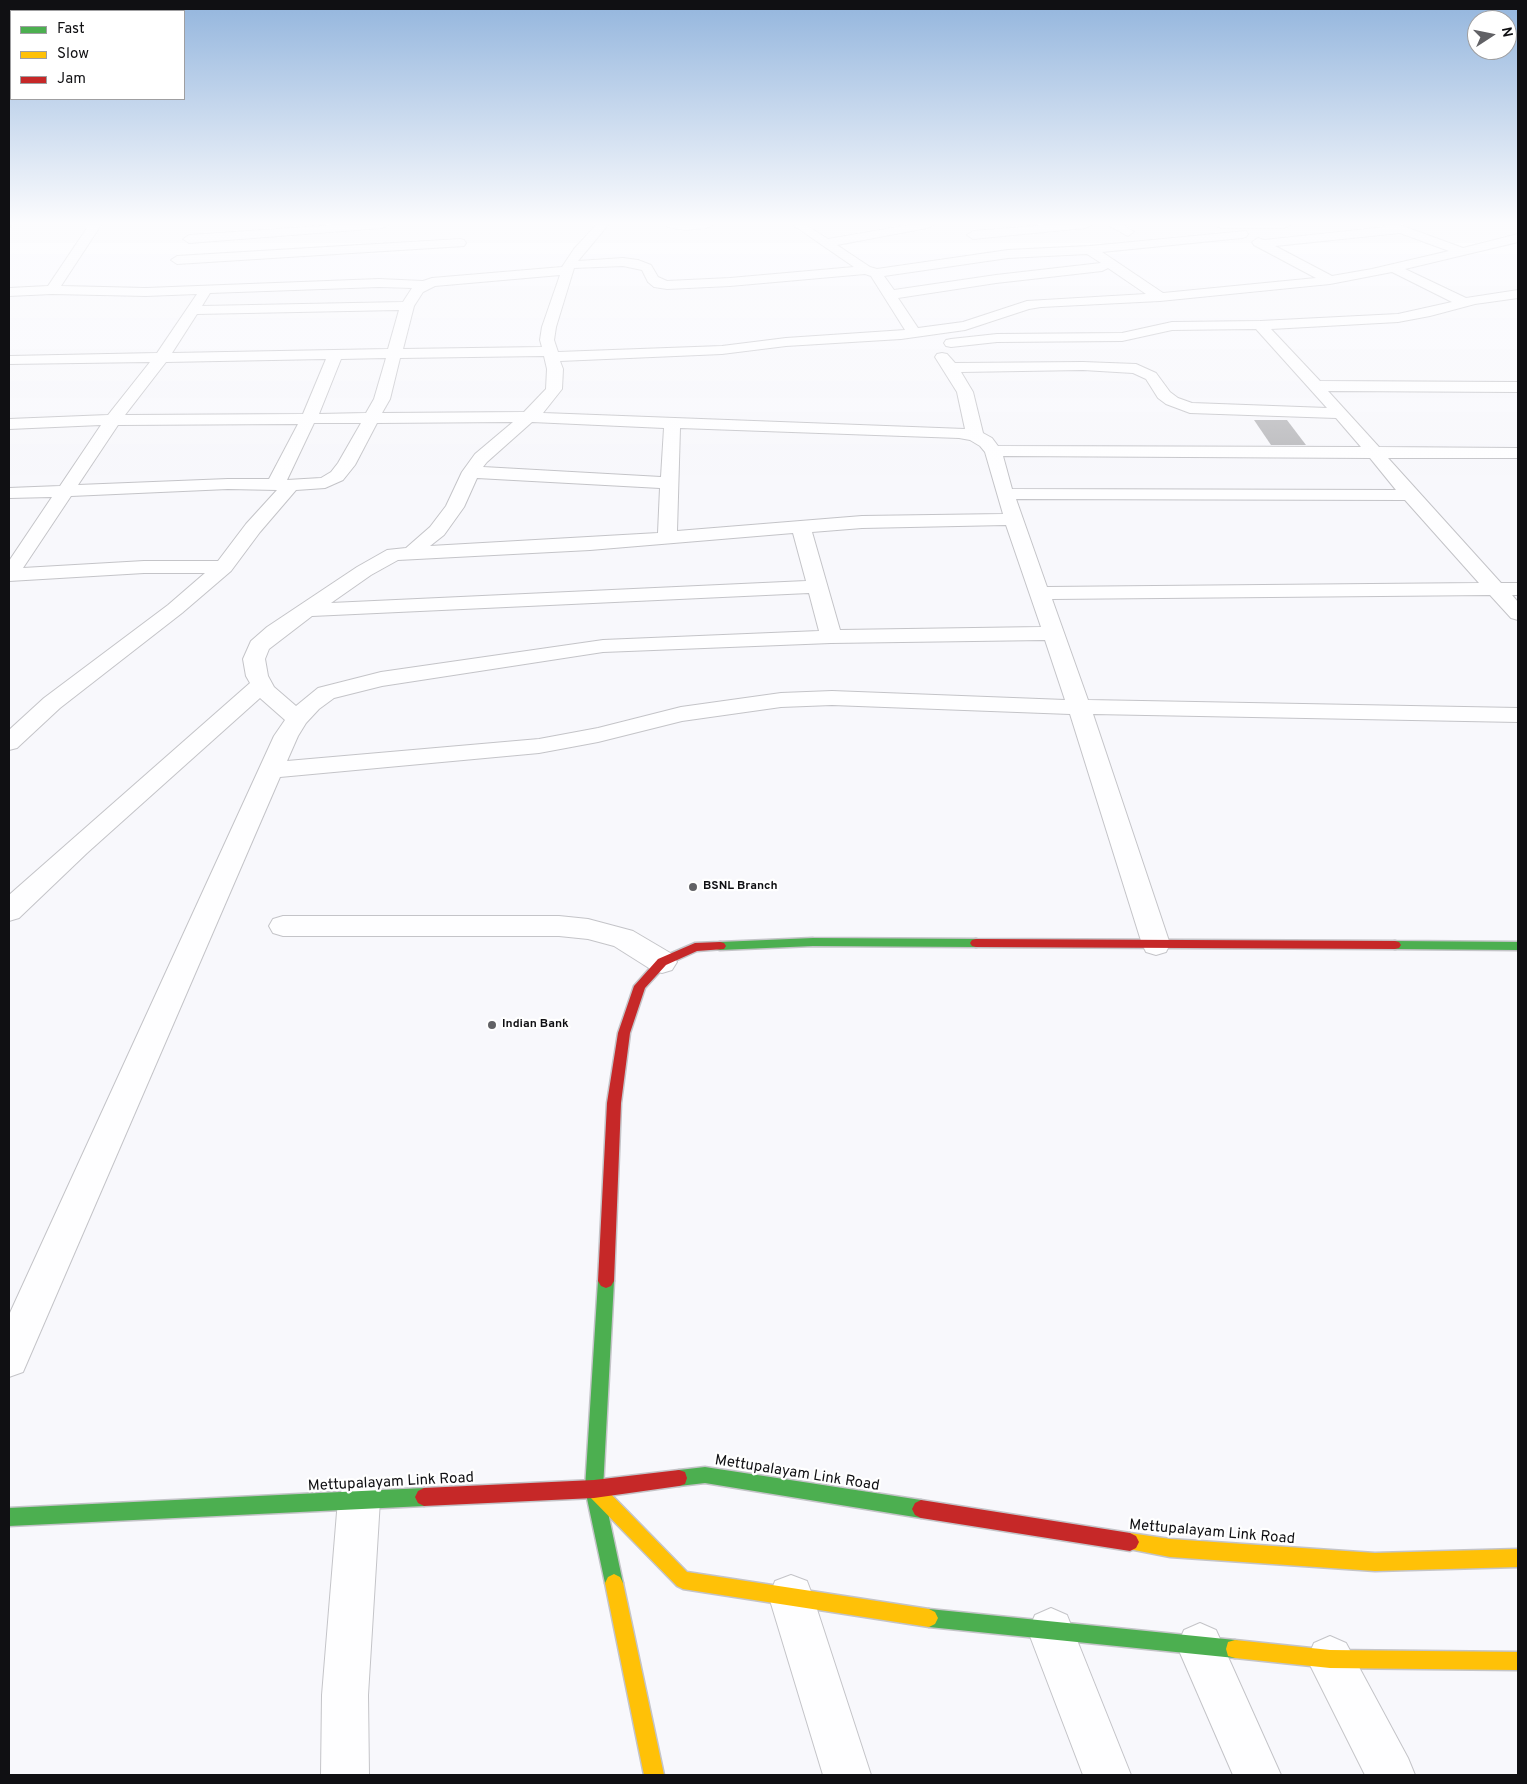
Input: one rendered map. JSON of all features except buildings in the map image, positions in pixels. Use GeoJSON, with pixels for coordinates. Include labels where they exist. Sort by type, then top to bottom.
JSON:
{"type":"FeatureCollection","features":[{"type":"Feature","properties":{"kind":"street"},"geometry":{"type":"LineString","coordinates":[[9,575],[104,432],[162,357],[193,310],[286,308]]}},
{"type":"Feature","properties":{"kind":"street"},"geometry":{"type":"LineString","coordinates":[[9,492],[228,484],[317,485],[332,480],[349,460],[382,399],[406,308]]}},
{"type":"Feature","properties":{"kind":"street"},"geometry":{"type":"LineString","coordinates":[[412,552],[437,531],[455,507],[471,472],[481,458],[529,417],[554,389],[556,379],[548,340],[549,327],[555,308]]}},
{"type":"Feature","properties":{"kind":"street"},"geometry":{"type":"LineString","coordinates":[[898,308],[914,334]]}},
{"type":"Feature","properties":{"kind":"street"},"geometry":{"type":"LineString","coordinates":[[745,348],[786,342],[914,334],[965,326],[1020,308]]}},
{"type":"Feature","properties":{"kind":"street"},"geometry":{"type":"LineString","coordinates":[[975,436],[965,392],[951,368],[933,346],[997,338],[1122,337],[1172,326],[1260,325],[1398,318],[1442,308]]}},
{"type":"Feature","properties":{"kind":"street"},"geometry":{"type":"LineString","coordinates":[[1260,325],[1518,614]]}},
{"type":"Feature","properties":{"kind":"street"},"geometry":{"type":"LineString","coordinates":[[9,360],[552,354],[745,348],[892,350]]}},
{"type":"Feature","properties":{"kind":"street"},"geometry":{"type":"LineString","coordinates":[[10,740],[52,703],[175,609],[224,567],[283,485],[335,356]]}},
{"type":"Feature","properties":{"kind":"street"},"geometry":{"type":"LineString","coordinates":[[951,368],[1082,366],[1136,369],[1150,376],[1164,395],[1172,401],[1190,408],[1340,413]]}},
{"type":"Feature","properties":{"kind":"street"},"geometry":{"type":"LineString","coordinates":[[1316,386],[1518,387]]}},
{"type":"Feature","properties":{"kind":"street"},"geometry":{"type":"LineString","coordinates":[[9,424],[115,420],[529,417],[959,433],[975,436],[986,442],[993,451],[1005,494],[1079,707],[1156,944]]}},
{"type":"Feature","properties":{"kind":"street"},"geometry":{"type":"LineString","coordinates":[[666,538],[672,423]]}},
{"type":"Feature","properties":{"kind":"street"},"geometry":{"type":"LineString","coordinates":[[993,451],[1518,453]]}},
{"type":"Feature","properties":{"kind":"street"},"geometry":{"type":"LineString","coordinates":[[471,472],[669,483]]}},
{"type":"Feature","properties":{"kind":"street"},"geometry":{"type":"LineString","coordinates":[[1005,494],[1410,495]]}},
{"type":"Feature","properties":{"kind":"street"},"geometry":{"type":"LineString","coordinates":[[297,718],[277,702],[257,676],[254,659],[259,646],[275,632],[382,560],[394,554],[590,544],[907,520],[1014,519]]}},
{"type":"Feature","properties":{"kind":"street"},"geometry":{"type":"LineString","coordinates":[[801,527],[831,637]]}},
{"type":"Feature","properties":{"kind":"street"},"geometry":{"type":"LineString","coordinates":[[9,575],[144,567],[224,567]]}},
{"type":"Feature","properties":{"kind":"street"},"geometry":{"type":"LineString","coordinates":[[309,610],[818,587]]}},
{"type":"Feature","properties":{"kind":"street"},"geometry":{"type":"LineString","coordinates":[[1039,593],[1518,589]]}},
{"type":"Feature","properties":{"kind":"street"},"geometry":{"type":"LineString","coordinates":[[9,1358],[286,736],[297,718],[326,693],[381,679],[579,648],[636,643],[831,637],[1053,634]]}},
{"type":"Feature","properties":{"kind":"street"},"geometry":{"type":"LineString","coordinates":[[9,911],[78,846],[262,684]]}},
{"type":"Feature","properties":{"kind":"street"},"geometry":{"type":"LineString","coordinates":[[271,770],[539,746],[681,714],[781,700],[832,698],[1079,707],[1518,715]]}},
{"type":"Feature","properties":{"kind":"street"},"geometry":{"type":"LineString","coordinates":[[283,926],[559,926],[588,928],[623,938],[662,962]]}},
{"type":"Feature","properties":{"kind":"street"},"geometry":{"type":"LineString","coordinates":[[654,1775],[594,1489],[603,1364],[614,1103],[624,1033],[640,986],[662,962],[695,947],[779,943],[1518,946]]}},
{"type":"Feature","properties":{"kind":"street","name":"Mettupalayam Link Road"},"geometry":{"type":"LineString","coordinates":[[9,1517],[594,1489],[705,1475],[1170,1548],[1375,1562],[1518,1558]]}},
{"type":"Feature","properties":{"kind":"street"},"geometry":{"type":"LineString","coordinates":[[594,1489],[683,1580],[928,1618],[1330,1660],[1518,1661]]}},
{"type":"Feature","properties":{"kind":"street"},"geometry":{"type":"LineString","coordinates":[[345,1775],[345,1695],[359,1500]]}},
{"type":"Feature","properties":{"kind":"street"},"geometry":{"type":"LineString","coordinates":[[791,1597],[847,1775]]}},
{"type":"Feature","properties":{"kind":"street"},"geometry":{"type":"LineString","coordinates":[[1051,1631],[1107,1775]]}},
{"type":"Feature","properties":{"kind":"street"},"geometry":{"type":"LineString","coordinates":[[1200,1646],[1258,1775]]}},
{"type":"Feature","properties":{"kind":"street"},"geometry":{"type":"LineString","coordinates":[[1330,1660],[1391,1775]]}},
{"type":"Feature","properties":{"kind":"traffic: fast"},"geometry":{"type":"LineString","coordinates":[[720,946],[813,942],[976,943]]}},
{"type":"Feature","properties":{"kind":"traffic: fast"},"geometry":{"type":"LineString","coordinates":[[1395,945],[1518,946]]}},
{"type":"Feature","properties":{"kind":"traffic: fast"},"geometry":{"type":"LineString","coordinates":[[606,1281],[594,1489],[614,1583]]}},
{"type":"Feature","properties":{"kind":"traffic: fast"},"geometry":{"type":"LineString","coordinates":[[679,1478],[705,1475],[921,1509]]}},
{"type":"Feature","properties":{"kind":"traffic: fast"},"geometry":{"type":"LineString","coordinates":[[9,1517],[424,1497]]}},
{"type":"Feature","properties":{"kind":"traffic: fast"},"geometry":{"type":"LineString","coordinates":[[929,1618],[1235,1649]]}},
{"type":"Feature","properties":{"kind":"traffic: slow"},"geometry":{"type":"LineString","coordinates":[[594,1489],[683,1580],[929,1618]]}},
{"type":"Feature","properties":{"kind":"traffic: slow"},"geometry":{"type":"LineString","coordinates":[[1130,1542],[1170,1548],[1375,1562],[1518,1558]]}},
{"type":"Feature","properties":{"kind":"traffic: slow"},"geometry":{"type":"LineString","coordinates":[[614,1583],[654,1775]]}},
{"type":"Feature","properties":{"kind":"traffic: slow"},"geometry":{"type":"LineString","coordinates":[[1235,1649],[1330,1659],[1518,1661]]}},
{"type":"Feature","properties":{"kind":"traffic: jam"},"geometry":{"type":"LineString","coordinates":[[976,943],[1395,945]]}},
{"type":"Feature","properties":{"kind":"traffic: jam"},"geometry":{"type":"LineString","coordinates":[[606,1281],[614,1103],[624,1033],[640,986],[662,962],[695,947],[720,946]]}},
{"type":"Feature","properties":{"kind":"traffic: jam"},"geometry":{"type":"LineString","coordinates":[[424,1497],[594,1489],[679,1478]]}},
{"type":"Feature","properties":{"kind":"traffic: jam"},"geometry":{"type":"LineString","coordinates":[[921,1509],[1130,1542]]}},
{"type":"Feature","properties":{"kind":"place","name":"BSNL Branch"},"geometry":{"type":"Point","coordinates":[693,887]}},
{"type":"Feature","properties":{"kind":"place","name":"Indian Bank"},"geometry":{"type":"Point","coordinates":[492,1025]}}]}
